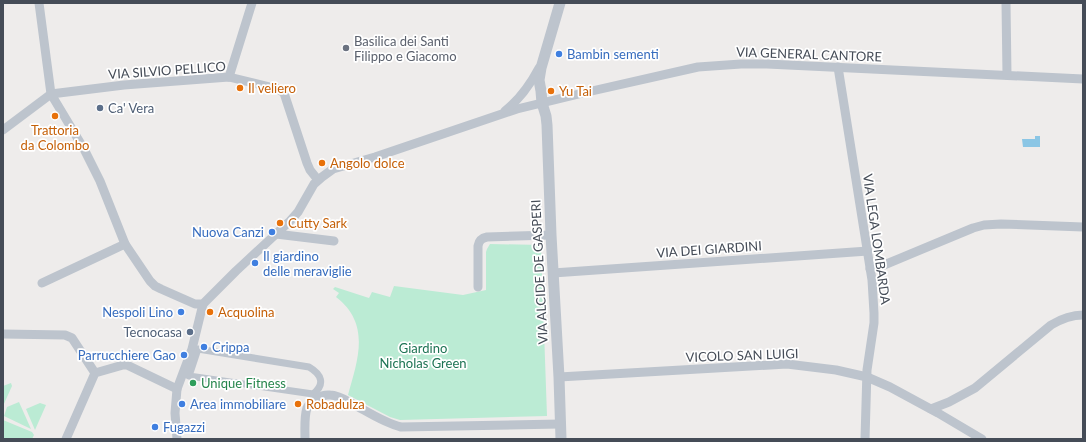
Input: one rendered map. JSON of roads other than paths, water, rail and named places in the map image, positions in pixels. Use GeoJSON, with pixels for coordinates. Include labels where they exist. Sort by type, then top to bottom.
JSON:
{"type":"FeatureCollection","features":[{"type":"Feature","properties":{"kind":"street"},"geometry":{"type":"LineString","coordinates":[[39,3],[51,94],[84,149],[106,195],[125,244],[146,275],[161,290],[195,304],[203,304]]}},
{"type":"Feature","properties":{"kind":"street"},"geometry":{"type":"LineString","coordinates":[[229,77],[252,3]]}},
{"type":"Feature","properties":{"kind":"street","name":"VIA ALCIDE DE GASPERI"},"geometry":{"type":"LineString","coordinates":[[560,3],[542,64],[540,80],[542,103],[547,125],[561,439]]}},
{"type":"Feature","properties":{"kind":"street"},"geometry":{"type":"LineString","coordinates":[[1006,3],[1007,75]]}},
{"type":"Feature","properties":{"kind":"street"},"geometry":{"type":"LineString","coordinates":[[502,114],[513,105],[527,89],[542,64]]}},
{"type":"Feature","properties":{"kind":"street","name":"VIA GENERAL CANTORE"},"geometry":{"type":"LineString","coordinates":[[318,180],[325,174],[338,168],[502,114],[583,93],[703,67],[741,64],[767,64],[1083,79]]}},
{"type":"Feature","properties":{"kind":"street","name":"VIA LEGA LOMBARDA"},"geometry":{"type":"LineString","coordinates":[[838,67],[868,251],[874,313],[867,370],[865,439]]}},
{"type":"Feature","properties":{"kind":"street","name":"VIA SILVIO PELLICO"},"geometry":{"type":"LineString","coordinates":[[51,94],[124,85],[229,77],[278,89],[284,94],[307,164],[318,180]]}},
{"type":"Feature","properties":{"kind":"street"},"geometry":{"type":"LineString","coordinates":[[3,130],[51,94]]}},
{"type":"Feature","properties":{"kind":"street"},"geometry":{"type":"LineString","coordinates":[[177,439],[175,415],[177,389],[192,349],[203,304],[290,221],[298,212],[314,184],[318,180]]}},
{"type":"Feature","properties":{"kind":"street"},"geometry":{"type":"LineString","coordinates":[[870,269],[884,265],[973,228],[984,225],[1001,224],[1083,227]]}},
{"type":"Feature","properties":{"kind":"street"},"geometry":{"type":"LineString","coordinates":[[276,234],[334,241]]}},
{"type":"Feature","properties":{"kind":"street"},"geometry":{"type":"LineString","coordinates":[[478,287],[478,243],[482,239],[487,237],[551,235]]}},
{"type":"Feature","properties":{"kind":"street"},"geometry":{"type":"LineString","coordinates":[[42,283],[125,244]]}},
{"type":"Feature","properties":{"kind":"street","name":"VIA DEI GIARDINI"},"geometry":{"type":"LineString","coordinates":[[553,273],[868,251]]}},
{"type":"Feature","properties":{"kind":"street"},"geometry":{"type":"LineString","coordinates":[[931,409],[949,402],[975,388],[1051,325],[1074,315],[1083,315]]}},
{"type":"Feature","properties":{"kind":"street"},"geometry":{"type":"LineString","coordinates":[[3,334],[69,336],[72,338],[95,373]]}},
{"type":"Feature","properties":{"kind":"street"},"geometry":{"type":"LineString","coordinates":[[198,349],[309,367],[318,372],[320,377],[320,386],[314,394],[189,376],[198,349]]}},
{"type":"Feature","properties":{"kind":"street"},"geometry":{"type":"LineString","coordinates":[[66,439],[95,373],[123,364],[177,389]]}},
{"type":"Feature","properties":{"kind":"street","name":"VICOLO SAN LUIGI"},"geometry":{"type":"LineString","coordinates":[[559,377],[787,364],[836,370],[867,377],[890,387],[982,439]]}},
{"type":"Feature","properties":{"kind":"street"},"geometry":{"type":"LineString","coordinates":[[305,439],[307,409],[314,400],[325,395],[332,395],[344,399],[392,425],[401,427],[560,424]]}},
{"type":"Feature","properties":{"kind":"water"},"geometry":{"type":"Polygon","coordinates":[[[1035,136],[1040,136],[1040,147],[1023,147],[1022,139],[1035,139],[1035,136]]]}},
{"type":"Feature","properties":{"kind":"place","name":"Basilica dei Santi Filippo e Giacomo"},"geometry":{"type":"Point","coordinates":[346,48]}},
{"type":"Feature","properties":{"kind":"place","name":"Bambin sementi"},"geometry":{"type":"Point","coordinates":[559,54]}},
{"type":"Feature","properties":{"kind":"place","name":"Il veliero"},"geometry":{"type":"Point","coordinates":[240,88]}},
{"type":"Feature","properties":{"kind":"place","name":"Yu Tai"},"geometry":{"type":"Point","coordinates":[551,91]}},
{"type":"Feature","properties":{"kind":"place","name":"Ca' Vera"},"geometry":{"type":"Point","coordinates":[100,108]}},
{"type":"Feature","properties":{"kind":"place","name":"Trattoria da Colombo"},"geometry":{"type":"Point","coordinates":[55,116]}},
{"type":"Feature","properties":{"kind":"place","name":"Angolo dolce"},"geometry":{"type":"Point","coordinates":[322,163]}},
{"type":"Feature","properties":{"kind":"place","name":"Cutty Sark"},"geometry":{"type":"Point","coordinates":[280,223]}},
{"type":"Feature","properties":{"kind":"place","name":"Nuova Canzi"},"geometry":{"type":"Point","coordinates":[272,232]}},
{"type":"Feature","properties":{"kind":"place","name":"Il giardino delle meraviglie"},"geometry":{"type":"Point","coordinates":[255,263]}},
{"type":"Feature","properties":{"kind":"place","name":"Nespoli Lino"},"geometry":{"type":"Point","coordinates":[181,312]}},
{"type":"Feature","properties":{"kind":"place","name":"Acquolina"},"geometry":{"type":"Point","coordinates":[210,312]}},
{"type":"Feature","properties":{"kind":"place","name":"Tecnocasa"},"geometry":{"type":"Point","coordinates":[190,332]}},
{"type":"Feature","properties":{"kind":"place","name":"Crippa"},"geometry":{"type":"Point","coordinates":[204,347]}},
{"type":"Feature","properties":{"kind":"place","name":"Parrucchiere Gao"},"geometry":{"type":"Point","coordinates":[184,355]}},
{"type":"Feature","properties":{"kind":"place","name":"Unique Fitness"},"geometry":{"type":"Point","coordinates":[193,383]}},
{"type":"Feature","properties":{"kind":"place","name":"Area immobiliare"},"geometry":{"type":"Point","coordinates":[182,404]}},
{"type":"Feature","properties":{"kind":"place","name":"Robadulza"},"geometry":{"type":"Point","coordinates":[298,404]}},
{"type":"Feature","properties":{"kind":"place","name":"Fugazzi"},"geometry":{"type":"Point","coordinates":[155,427]}},
{"type":"Feature","properties":{"kind":"park label","name":"Giardino Nicholas Green"},"geometry":{"type":"Point","coordinates":[423,356]}}]}
